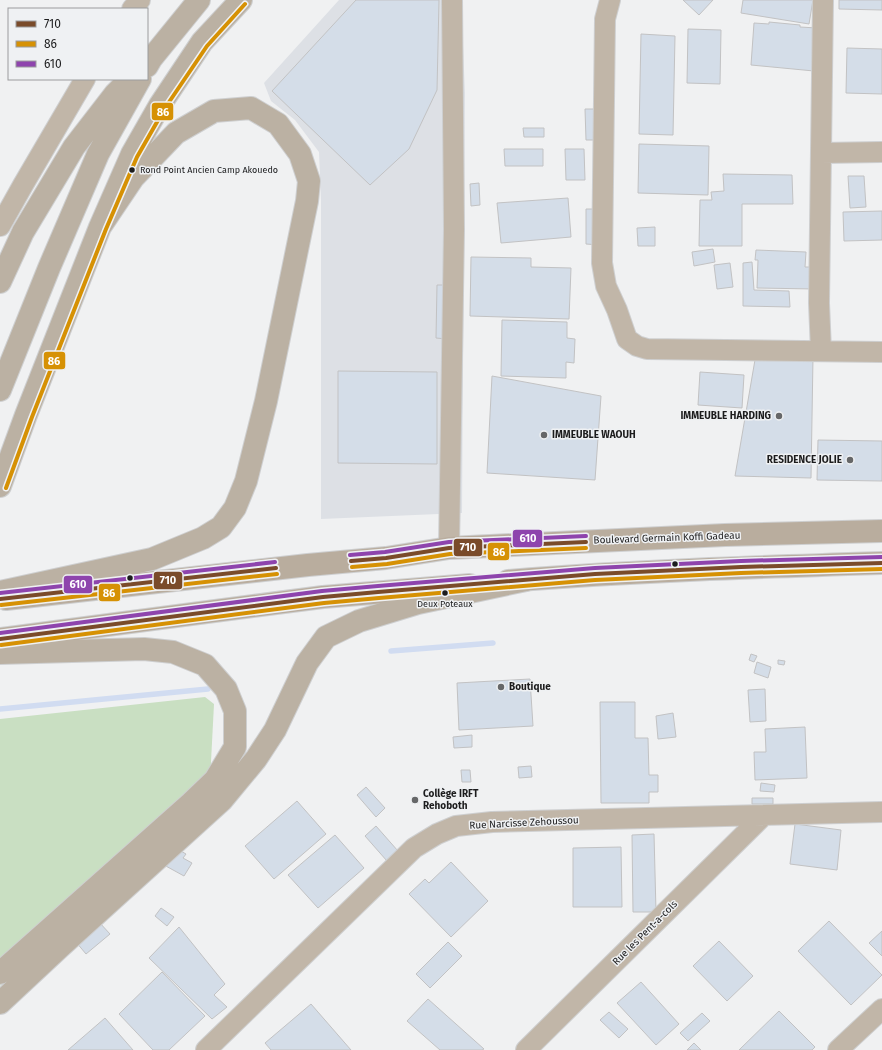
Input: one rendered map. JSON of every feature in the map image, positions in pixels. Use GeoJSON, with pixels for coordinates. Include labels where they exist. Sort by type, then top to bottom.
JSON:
{"type":"FeatureCollection","features":[{"type":"Feature","properties":{"kind":"highway"},"geometry":{"type":"LineString","coordinates":[[148,62],[199,0]]}},
{"type":"Feature","properties":{"kind":"highway"},"geometry":{"type":"LineString","coordinates":[[0,486],[26,415],[100,227],[132,154],[160,105],[202,42],[241,0]]}},
{"type":"Feature","properties":{"kind":"highway"},"geometry":{"type":"LineString","coordinates":[[0,282],[23,232],[74,147],[115,94],[129,80]]}},
{"type":"Feature","properties":{"kind":"highway"},"geometry":{"type":"LineString","coordinates":[[0,390],[49,268],[98,154],[139,80]]}},
{"type":"Feature","properties":{"kind":"highway"},"geometry":{"type":"LineString","coordinates":[[0,592],[152,559],[203,538],[221,527],[235,508],[246,481],[266,401],[308,201],[309,181],[300,154],[278,124],[250,108],[214,111],[176,133],[132,178],[100,227]]}},
{"type":"Feature","properties":{"kind":"highway"},"geometry":{"type":"LineString","coordinates":[[0,1003],[60,946],[222,800],[256,759],[275,730],[307,663],[326,637],[359,621],[418,603],[526,580]]}},
{"type":"Feature","properties":{"kind":"highway"},"geometry":{"type":"LineString","coordinates":[[0,653],[144,649],[173,652],[205,664],[226,689],[236,711],[235,747],[215,780],[0,973]]}},
{"type":"Feature","properties":{"kind":"main road","name":"Boulevard Germain Koffi Gadeau"},"geometry":{"type":"LineString","coordinates":[[0,599],[308,565],[386,558],[449,548],[717,536],[882,532]]}},
{"type":"Feature","properties":{"kind":"main road"},"geometry":{"type":"LineString","coordinates":[[0,639],[323,597],[595,574],[882,563]]}},
{"type":"Feature","properties":{"kind":"street"},"geometry":{"type":"LineString","coordinates":[[133,8],[140,0]]}},
{"type":"Feature","properties":{"kind":"street"},"geometry":{"type":"LineString","coordinates":[[449,548],[454,229],[452,0]]}},
{"type":"Feature","properties":{"kind":"street"},"geometry":{"type":"LineString","coordinates":[[610,0],[605,19],[602,263],[606,286],[617,310],[627,339],[636,346],[647,349],[882,352]]}},
{"type":"Feature","properties":{"kind":"street"},"geometry":{"type":"LineString","coordinates":[[821,351],[819,303],[823,0]]}},
{"type":"Feature","properties":{"kind":"street"},"geometry":{"type":"LineString","coordinates":[[0,226],[84,80]]}},
{"type":"Feature","properties":{"kind":"street"},"geometry":{"type":"LineString","coordinates":[[822,153],[882,152]]}},
{"type":"Feature","properties":{"kind":"street","name":"Rue Narcisse Zehoussou"},"geometry":{"type":"LineString","coordinates":[[206,1050],[414,848],[437,834],[456,826],[492,822],[882,812]]}},
{"type":"Feature","properties":{"kind":"street","name":"Rue les Pent-a-cols"},"geometry":{"type":"LineString","coordinates":[[526,1050],[764,815]]}},
{"type":"Feature","properties":{"kind":"street"},"geometry":{"type":"LineString","coordinates":[[838,1050],[882,1009]]}},
{"type":"Feature","properties":{"kind":"shaded area"},"geometry":{"type":"Polygon","coordinates":[[[339,0],[461,0],[465,93],[462,513],[321,519],[321,200],[319,152],[295,120],[271,101],[264,83],[339,0]]]}},
{"type":"Feature","properties":{"kind":"green space"},"geometry":{"type":"Polygon","coordinates":[[[205,697],[214,704],[209,800],[0,986],[0,719],[205,697]]]}},
{"type":"Feature","properties":{"kind":"building"},"geometry":{"type":"Polygon","coordinates":[[[356,0],[439,0],[437,90],[409,149],[370,185],[272,91],[356,0]]]}},
{"type":"Feature","properties":{"kind":"building"},"geometry":{"type":"Polygon","coordinates":[[[683,0],[713,0],[699,15],[683,0]]]}},
{"type":"Feature","properties":{"kind":"building"},"geometry":{"type":"Polygon","coordinates":[[[743,0],[813,0],[809,24],[741,13],[743,0]]]}},
{"type":"Feature","properties":{"kind":"building"},"geometry":{"type":"Polygon","coordinates":[[[839,0],[882,0],[882,10],[839,9],[839,0]]]}},
{"type":"Feature","properties":{"kind":"building"},"geometry":{"type":"Polygon","coordinates":[[[769,22],[817,28],[814,71],[751,65],[754,23],[769,24],[769,22]]]}},
{"type":"Feature","properties":{"kind":"building"},"geometry":{"type":"Polygon","coordinates":[[[688,29],[721,30],[720,84],[687,83],[688,29]]]}},
{"type":"Feature","properties":{"kind":"building"},"geometry":{"type":"Polygon","coordinates":[[[641,34],[675,36],[673,135],[639,134],[641,34]]]}},
{"type":"Feature","properties":{"kind":"building"},"geometry":{"type":"Polygon","coordinates":[[[847,48],[882,49],[882,94],[846,93],[847,48]]]}},
{"type":"Feature","properties":{"kind":"building"},"geometry":{"type":"Polygon","coordinates":[[[585,109],[599,109],[600,140],[586,140],[585,109]]]}},
{"type":"Feature","properties":{"kind":"building"},"geometry":{"type":"Polygon","coordinates":[[[523,128],[544,128],[544,137],[524,137],[523,128]]]}},
{"type":"Feature","properties":{"kind":"building"},"geometry":{"type":"Polygon","coordinates":[[[639,144],[709,146],[708,195],[638,193],[639,144]]]}},
{"type":"Feature","properties":{"kind":"building"},"geometry":{"type":"Polygon","coordinates":[[[504,149],[543,149],[543,166],[505,166],[504,149]]]}},
{"type":"Feature","properties":{"kind":"building"},"geometry":{"type":"Polygon","coordinates":[[[565,149],[584,149],[585,180],[566,180],[565,149]]]}},
{"type":"Feature","properties":{"kind":"building"},"geometry":{"type":"Polygon","coordinates":[[[723,174],[792,175],[793,204],[742,204],[742,246],[699,246],[700,200],[712,200],[711,192],[724,191],[723,174]]]}},
{"type":"Feature","properties":{"kind":"building"},"geometry":{"type":"Polygon","coordinates":[[[848,176],[864,176],[866,207],[850,208],[848,176]]]}},
{"type":"Feature","properties":{"kind":"building"},"geometry":{"type":"Polygon","coordinates":[[[479,183],[480,205],[471,206],[470,184],[479,183]]]}},
{"type":"Feature","properties":{"kind":"building"},"geometry":{"type":"Polygon","coordinates":[[[568,198],[571,237],[501,243],[497,203],[568,198]]]}},
{"type":"Feature","properties":{"kind":"building"},"geometry":{"type":"Polygon","coordinates":[[[586,209],[600,209],[600,245],[586,244],[586,209]]]}},
{"type":"Feature","properties":{"kind":"building"},"geometry":{"type":"Polygon","coordinates":[[[882,211],[882,240],[844,241],[843,212],[882,211]]]}},
{"type":"Feature","properties":{"kind":"building"},"geometry":{"type":"Polygon","coordinates":[[[655,227],[655,246],[638,246],[637,228],[655,227]]]}},
{"type":"Feature","properties":{"kind":"building"},"geometry":{"type":"Polygon","coordinates":[[[713,249],[715,262],[694,266],[692,252],[713,249]]]}},
{"type":"Feature","properties":{"kind":"building"},"geometry":{"type":"Polygon","coordinates":[[[756,250],[806,252],[805,267],[815,267],[815,289],[757,288],[758,260],[755,260],[756,250]]]}},
{"type":"Feature","properties":{"kind":"building"},"geometry":{"type":"Polygon","coordinates":[[[471,257],[531,258],[531,267],[571,268],[569,319],[470,316],[471,257]]]}},
{"type":"Feature","properties":{"kind":"building"},"geometry":{"type":"Polygon","coordinates":[[[752,262],[754,290],[789,291],[790,307],[743,306],[743,263],[752,262]]]}},
{"type":"Feature","properties":{"kind":"building"},"geometry":{"type":"Polygon","coordinates":[[[730,263],[733,287],[717,289],[714,265],[730,263]]]}},
{"type":"Feature","properties":{"kind":"building"},"geometry":{"type":"Polygon","coordinates":[[[437,285],[448,285],[447,339],[436,338],[437,285]]]}},
{"type":"Feature","properties":{"kind":"building"},"geometry":{"type":"Polygon","coordinates":[[[502,320],[567,322],[567,338],[575,339],[574,363],[566,362],[566,378],[501,376],[502,320]]]}},
{"type":"Feature","properties":{"kind":"building","name":"IMMEUBLE HARDING"},"geometry":{"type":"Polygon","coordinates":[[[756,354],[813,357],[811,478],[735,476],[756,354]]]}},
{"type":"Feature","properties":{"kind":"building"},"geometry":{"type":"Polygon","coordinates":[[[338,371],[437,372],[437,464],[338,463],[338,371]]]}},
{"type":"Feature","properties":{"kind":"building"},"geometry":{"type":"Polygon","coordinates":[[[700,372],[744,375],[742,408],[698,405],[700,372]]]}},
{"type":"Feature","properties":{"kind":"building","name":"IMMEUBLE WAOUH"},"geometry":{"type":"Polygon","coordinates":[[[492,376],[601,396],[595,480],[487,473],[492,376]]]}},
{"type":"Feature","properties":{"kind":"building","name":"RESIDENCE JOLIE"},"geometry":{"type":"Polygon","coordinates":[[[818,440],[882,441],[882,481],[817,480],[818,440]]]}},
{"type":"Feature","properties":{"kind":"building"},"geometry":{"type":"Polygon","coordinates":[[[751,654],[757,656],[754,662],[749,660],[751,654]]]}},
{"type":"Feature","properties":{"kind":"building"},"geometry":{"type":"Polygon","coordinates":[[[778,660],[785,661],[784,665],[778,664],[778,660]]]}},
{"type":"Feature","properties":{"kind":"building"},"geometry":{"type":"Polygon","coordinates":[[[757,662],[771,667],[768,678],[754,673],[757,662]]]}},
{"type":"Feature","properties":{"kind":"building"},"geometry":{"type":"Polygon","coordinates":[[[530,679],[533,726],[459,730],[457,683],[530,679]]]}},
{"type":"Feature","properties":{"kind":"building"},"geometry":{"type":"Polygon","coordinates":[[[765,689],[766,721],[750,722],[748,690],[765,689]]]}},
{"type":"Feature","properties":{"kind":"building"},"geometry":{"type":"Polygon","coordinates":[[[600,702],[635,702],[635,738],[648,738],[649,775],[658,775],[658,792],[649,792],[649,803],[601,803],[600,702]]]}},
{"type":"Feature","properties":{"kind":"building"},"geometry":{"type":"Polygon","coordinates":[[[673,713],[676,737],[658,739],[656,716],[673,713]]]}},
{"type":"Feature","properties":{"kind":"building"},"geometry":{"type":"Polygon","coordinates":[[[805,727],[807,778],[755,780],[754,752],[766,752],[765,729],[805,727]]]}},
{"type":"Feature","properties":{"kind":"building"},"geometry":{"type":"Polygon","coordinates":[[[472,735],[472,747],[454,748],[453,737],[472,735]]]}},
{"type":"Feature","properties":{"kind":"building"},"geometry":{"type":"Polygon","coordinates":[[[531,766],[532,777],[519,778],[518,767],[531,766]]]}},
{"type":"Feature","properties":{"kind":"building"},"geometry":{"type":"Polygon","coordinates":[[[461,770],[470,770],[471,782],[462,782],[461,770]]]}},
{"type":"Feature","properties":{"kind":"building"},"geometry":{"type":"Polygon","coordinates":[[[761,783],[775,785],[774,792],[760,791],[761,783]]]}},
{"type":"Feature","properties":{"kind":"building"},"geometry":{"type":"Polygon","coordinates":[[[366,787],[385,808],[376,817],[357,795],[366,787]]]}},
{"type":"Feature","properties":{"kind":"building"},"geometry":{"type":"Polygon","coordinates":[[[752,798],[773,798],[773,804],[752,804],[752,798]]]}},
{"type":"Feature","properties":{"kind":"building"},"geometry":{"type":"Polygon","coordinates":[[[297,801],[326,834],[274,879],[245,846],[297,801]]]}},
{"type":"Feature","properties":{"kind":"building"},"geometry":{"type":"Polygon","coordinates":[[[795,824],[841,830],[837,870],[790,864],[795,824]]]}},
{"type":"Feature","properties":{"kind":"building"},"geometry":{"type":"Polygon","coordinates":[[[376,826],[398,851],[387,861],[365,836],[376,826]]]}},
{"type":"Feature","properties":{"kind":"building"},"geometry":{"type":"Polygon","coordinates":[[[654,834],[656,912],[633,912],[632,835],[654,834]]]}},
{"type":"Feature","properties":{"kind":"building"},"geometry":{"type":"Polygon","coordinates":[[[335,835],[364,868],[318,908],[288,875],[335,835]]]}},
{"type":"Feature","properties":{"kind":"building"},"geometry":{"type":"Polygon","coordinates":[[[174,847],[186,854],[183,858],[192,863],[184,876],[164,865],[174,847]]]}},
{"type":"Feature","properties":{"kind":"building"},"geometry":{"type":"Polygon","coordinates":[[[621,847],[622,907],[573,907],[573,848],[621,847]]]}},
{"type":"Feature","properties":{"kind":"building"},"geometry":{"type":"Polygon","coordinates":[[[451,862],[488,901],[451,937],[409,894],[425,879],[429,883],[451,862]]]}},
{"type":"Feature","properties":{"kind":"building"},"geometry":{"type":"Polygon","coordinates":[[[161,908],[174,917],[167,926],[155,916],[161,908]]]}},
{"type":"Feature","properties":{"kind":"building"},"geometry":{"type":"Polygon","coordinates":[[[829,921],[882,975],[851,1005],[798,951],[829,921]]]}},
{"type":"Feature","properties":{"kind":"building"},"geometry":{"type":"Polygon","coordinates":[[[99,922],[110,934],[86,954],[76,942],[99,922]]]}},
{"type":"Feature","properties":{"kind":"building"},"geometry":{"type":"Polygon","coordinates":[[[179,927],[225,984],[214,995],[227,1007],[212,1019],[149,958],[179,927]]]}},
{"type":"Feature","properties":{"kind":"building"},"geometry":{"type":"Polygon","coordinates":[[[882,931],[882,956],[869,943],[882,931]]]}},
{"type":"Feature","properties":{"kind":"building"},"geometry":{"type":"Polygon","coordinates":[[[719,941],[753,976],[727,1001],[693,966],[719,941]]]}},
{"type":"Feature","properties":{"kind":"building"},"geometry":{"type":"Polygon","coordinates":[[[448,942],[462,956],[430,988],[416,974],[448,942]]]}},
{"type":"Feature","properties":{"kind":"building"},"geometry":{"type":"Polygon","coordinates":[[[162,972],[205,1016],[169,1050],[153,1050],[119,1014],[162,972]]]}},
{"type":"Feature","properties":{"kind":"building"},"geometry":{"type":"Polygon","coordinates":[[[641,982],[679,1024],[656,1045],[617,1003],[641,982]]]}},
{"type":"Feature","properties":{"kind":"building"},"geometry":{"type":"Polygon","coordinates":[[[428,999],[484,1049],[440,1050],[407,1021],[428,999]]]}},
{"type":"Feature","properties":{"kind":"building"},"geometry":{"type":"Polygon","coordinates":[[[311,1004],[351,1050],[271,1050],[265,1043],[311,1004]]]}},
{"type":"Feature","properties":{"kind":"building"},"geometry":{"type":"Polygon","coordinates":[[[779,1011],[815,1047],[812,1050],[739,1050],[779,1011]]]}},
{"type":"Feature","properties":{"kind":"building"},"geometry":{"type":"Polygon","coordinates":[[[609,1012],[628,1029],[619,1038],[600,1020],[609,1012]]]}},
{"type":"Feature","properties":{"kind":"building"},"geometry":{"type":"Polygon","coordinates":[[[702,1013],[710,1021],[688,1041],[680,1033],[702,1013]]]}},
{"type":"Feature","properties":{"kind":"building"},"geometry":{"type":"Polygon","coordinates":[[[105,1018],[133,1050],[68,1050],[105,1018]]]}},
{"type":"Feature","properties":{"kind":"building"},"geometry":{"type":"Polygon","coordinates":[[[694,1043],[701,1050],[687,1050],[694,1043]]]}},
{"type":"Feature","properties":{"kind":"waterway"},"geometry":{"type":"LineString","coordinates":[[391,651],[493,643]]}},
{"type":"Feature","properties":{"kind":"waterway"},"geometry":{"type":"LineString","coordinates":[[0,709],[208,689]]}},
{"type":"Feature","properties":{"kind":"transit line","name":"86"},"geometry":{"type":"LineString","coordinates":[[6,488],[32,417],[106,229],[137,157],[165,108],[207,46],[245,4]]}},
{"type":"Feature","properties":{"kind":"transit line","name":"610"},"geometry":{"type":"LineString","coordinates":[[350,555],[385,552],[449,542],[586,536]]}},
{"type":"Feature","properties":{"kind":"transit line","name":"710"},"geometry":{"type":"LineString","coordinates":[[351,561],[386,558],[449,548],[586,542]]}},
{"type":"Feature","properties":{"kind":"transit line","name":"86"},"geometry":{"type":"LineString","coordinates":[[352,567],[387,564],[450,554],[586,548]]}},
{"type":"Feature","properties":{"kind":"transit line","name":"610"},"geometry":{"type":"LineString","coordinates":[[0,633],[322,591],[378,586],[595,568],[741,561],[882,557]]}},
{"type":"Feature","properties":{"kind":"transit line","name":"610"},"geometry":{"type":"LineString","coordinates":[[0,593],[275,562]]}},
{"type":"Feature","properties":{"kind":"transit line","name":"710"},"geometry":{"type":"LineString","coordinates":[[0,639],[323,597],[378,592],[595,574],[741,567],[882,563]]}},
{"type":"Feature","properties":{"kind":"transit line","name":"710"},"geometry":{"type":"LineString","coordinates":[[0,599],[276,568]]}},
{"type":"Feature","properties":{"kind":"transit line","name":"86"},"geometry":{"type":"LineString","coordinates":[[1,645],[324,603],[379,598],[595,580],[741,573],[882,569]]}},
{"type":"Feature","properties":{"kind":"transit line","name":"86"},"geometry":{"type":"LineString","coordinates":[[1,605],[277,574]]}},
{"type":"Feature","properties":{"kind":"place","name":"Rond Point Ancien Camp Akouedo"},"geometry":{"type":"Point","coordinates":[132,170]}},
{"type":"Feature","properties":{"kind":"place","name":"IMMEUBLE HARDING"},"geometry":{"type":"Point","coordinates":[779,416]}},
{"type":"Feature","properties":{"kind":"place","name":"IMMEUBLE WAOUH"},"geometry":{"type":"Point","coordinates":[544,435]}},
{"type":"Feature","properties":{"kind":"place","name":"RESIDENCE JOLIE"},"geometry":{"type":"Point","coordinates":[850,460]}},
{"type":"Feature","properties":{"kind":"place","name":"Deux Poteaux"},"geometry":{"type":"Point","coordinates":[445,593]}},
{"type":"Feature","properties":{"kind":"place","name":"Boutique"},"geometry":{"type":"Point","coordinates":[501,687]}},
{"type":"Feature","properties":{"kind":"place","name":"Collège IRFT Rehoboth"},"geometry":{"type":"Point","coordinates":[415,800]}}]}
